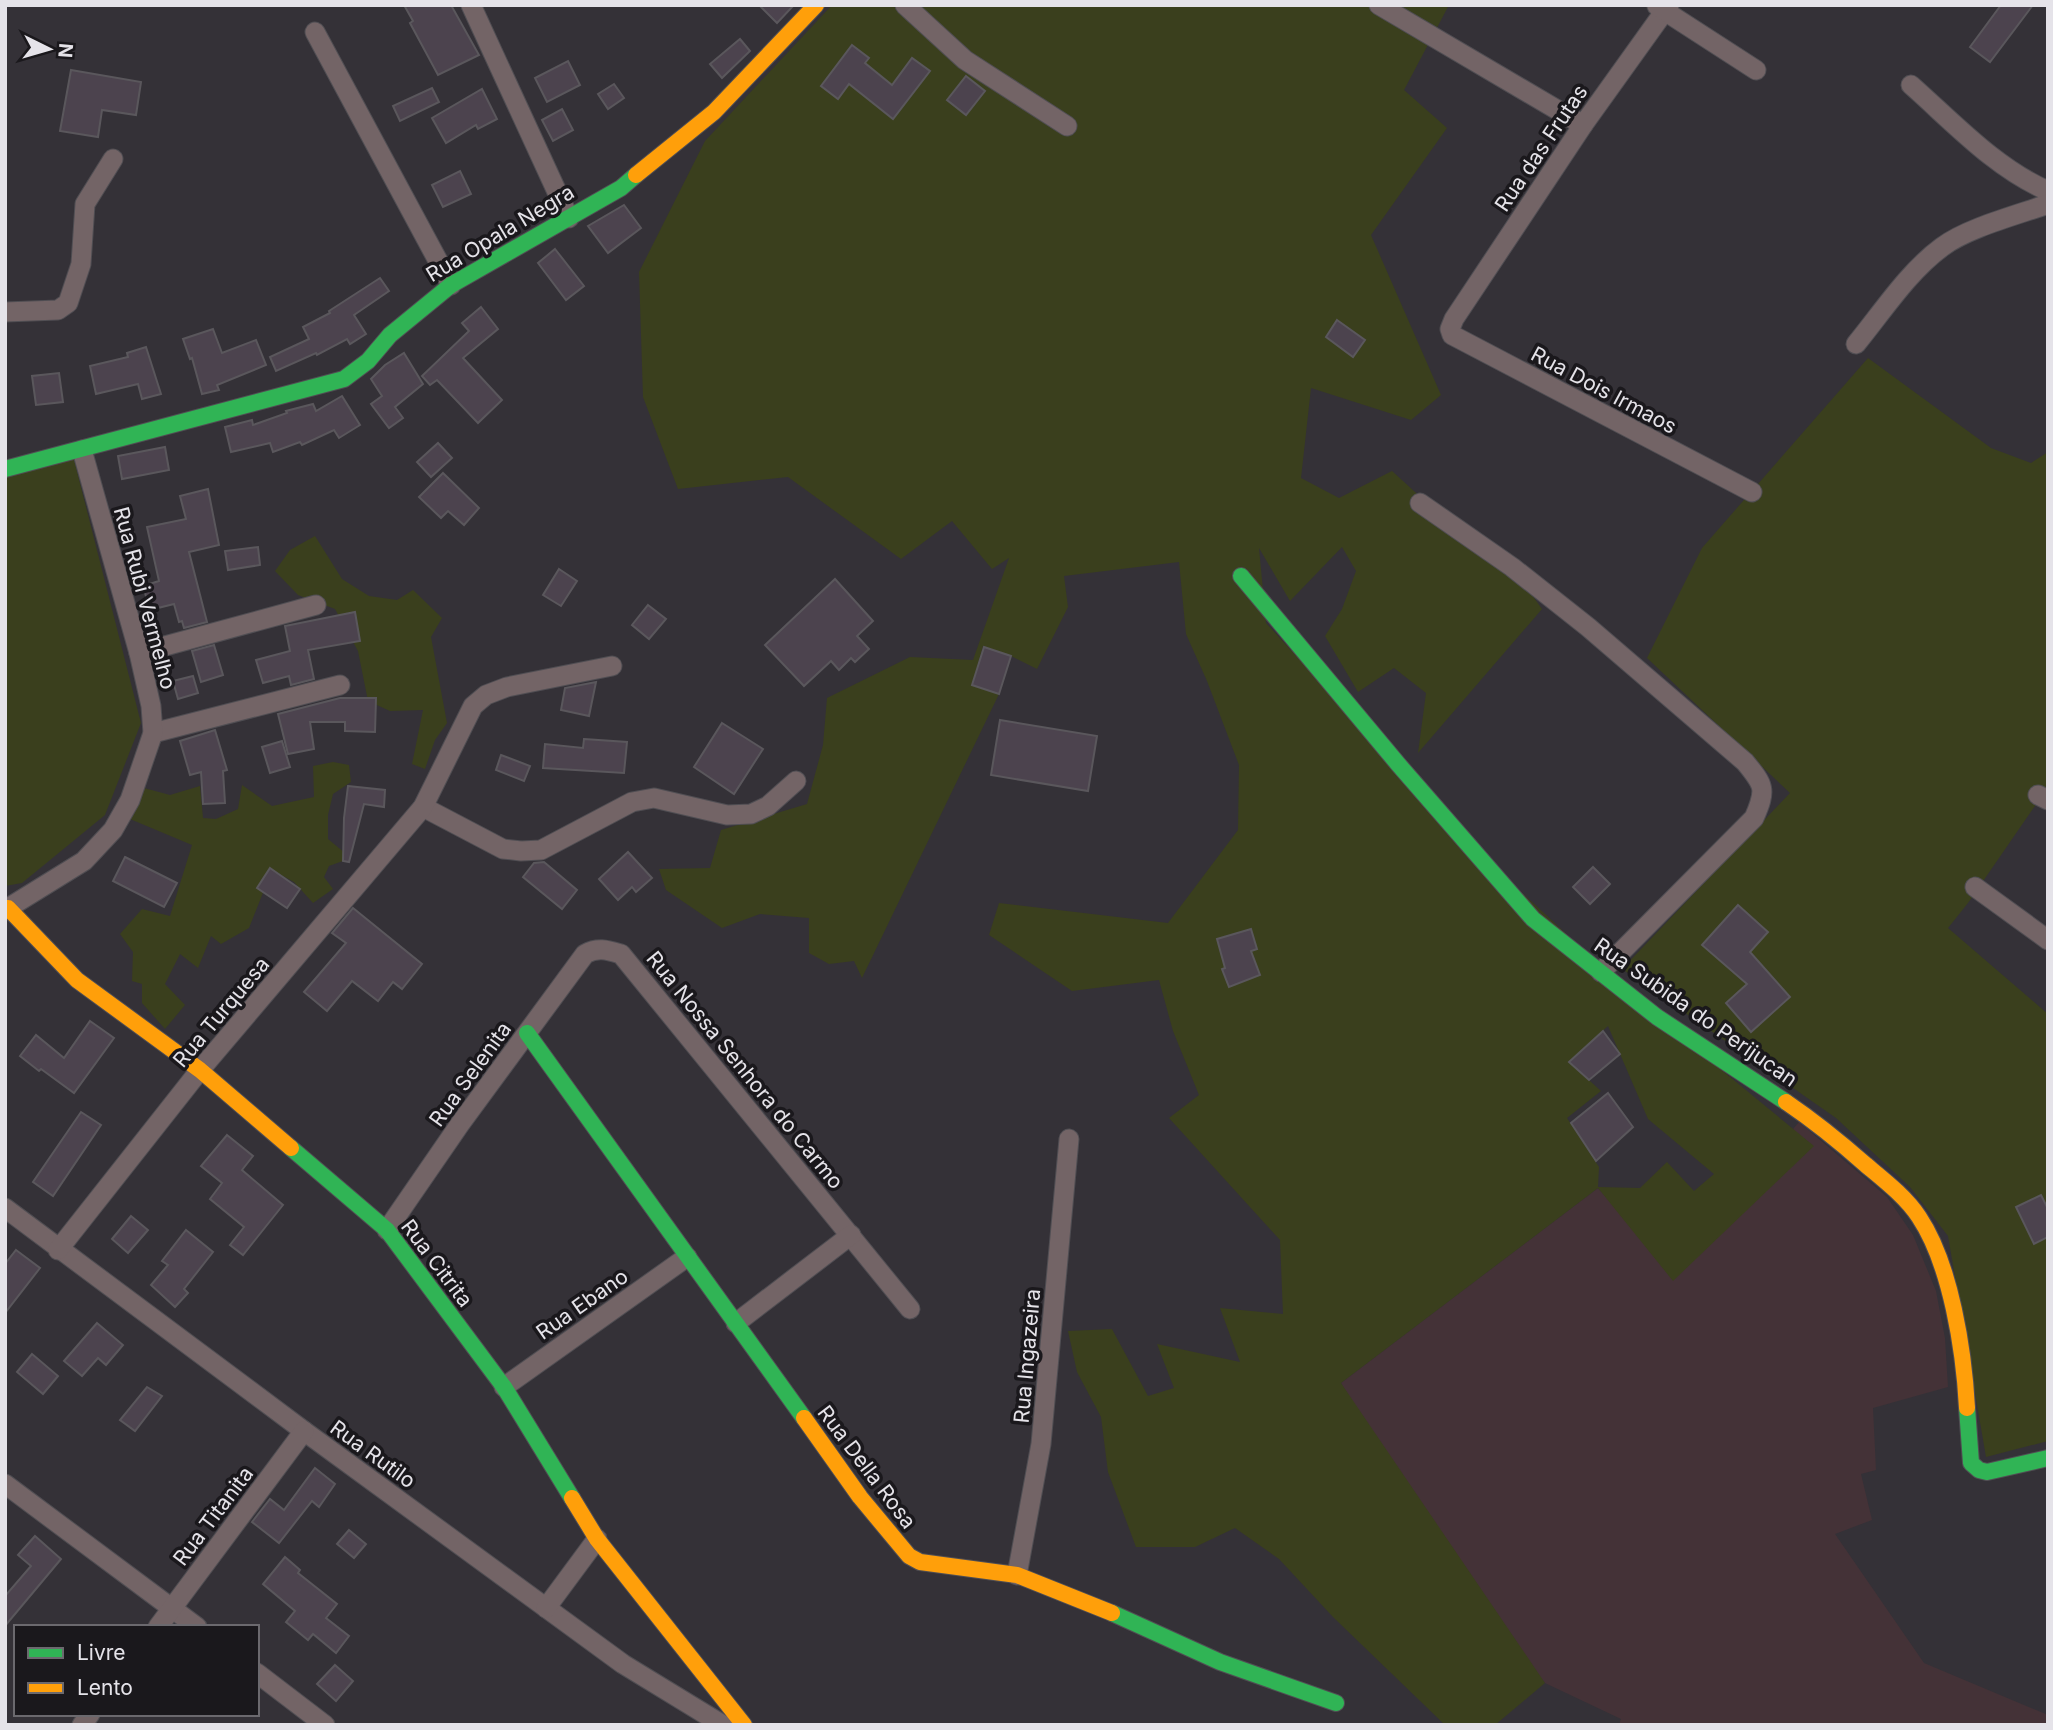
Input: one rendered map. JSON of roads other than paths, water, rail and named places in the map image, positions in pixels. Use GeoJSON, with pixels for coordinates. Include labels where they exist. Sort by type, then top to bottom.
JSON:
{"type":"FeatureCollection","features":[{"type":"Feature","properties":{"kind":"street"},"geometry":{"type":"LineString","coordinates":[[471,5],[569,218]]}},
{"type":"Feature","properties":{"kind":"street","name":"Rua Opala Negra"},"geometry":{"type":"LineString","coordinates":[[5,469],[344,379],[368,362],[390,335],[450,285],[621,188],[714,112],[816,5]]}},
{"type":"Feature","properties":{"kind":"street"},"geometry":{"type":"LineString","coordinates":[[905,5],[965,60],[1068,126]]}},
{"type":"Feature","properties":{"kind":"street"},"geometry":{"type":"LineString","coordinates":[[1379,5],[1583,125]]}},
{"type":"Feature","properties":{"kind":"street"},"geometry":{"type":"LineString","coordinates":[[1663,7],[1756,70]]}},
{"type":"Feature","properties":{"kind":"street","name":"Rua das Frutas"},"geometry":{"type":"LineString","coordinates":[[1454,319],[1663,7]]}},
{"type":"Feature","properties":{"kind":"street"},"geometry":{"type":"LineString","coordinates":[[315,32],[450,285]]}},
{"type":"Feature","properties":{"kind":"street"},"geometry":{"type":"LineString","coordinates":[[1912,85],[1990,155],[2026,181],[2048,191]]}},
{"type":"Feature","properties":{"kind":"street"},"geometry":{"type":"LineString","coordinates":[[5,312],[58,310],[68,303],[81,264],[85,204],[113,159]]}},
{"type":"Feature","properties":{"kind":"street"},"geometry":{"type":"LineString","coordinates":[[1856,344],[1919,267],[1944,245],[2048,204]]}},
{"type":"Feature","properties":{"kind":"street","name":"Rua Dois Irmaos"},"geometry":{"type":"LineString","coordinates":[[1454,319],[1450,329],[1452,335],[1752,492]]}},
{"type":"Feature","properties":{"kind":"street","name":"Rua Rubi Vermelho"},"geometry":{"type":"LineString","coordinates":[[7,908],[84,861],[113,830],[130,800],[153,733],[151,706],[139,653],[82,450]]}},
{"type":"Feature","properties":{"kind":"street"},"geometry":{"type":"LineString","coordinates":[[1420,503],[1512,567],[1587,626],[1745,762],[1762,783],[1762,800],[1754,818],[1601,972]]}},
{"type":"Feature","properties":{"kind":"street","name":"Rua Subida do Perijucan"},"geometry":{"type":"LineString","coordinates":[[1241,576],[1533,919],[1657,1017],[1818,1124],[1890,1185],[1919,1217],[1940,1261],[1965,1370],[1971,1463],[1979,1470],[1987,1472],[2048,1458]]}},
{"type":"Feature","properties":{"kind":"street"},"geometry":{"type":"LineString","coordinates":[[139,653],[316,605]]}},
{"type":"Feature","properties":{"kind":"street","name":"Rua Turquesa"},"geometry":{"type":"LineString","coordinates":[[58,1250],[200,1070],[423,807],[473,706],[486,695],[507,687],[612,666]]}},
{"type":"Feature","properties":{"kind":"street"},"geometry":{"type":"LineString","coordinates":[[153,733],[340,685]]}},
{"type":"Feature","properties":{"kind":"street"},"geometry":{"type":"LineString","coordinates":[[423,807],[503,849],[541,850],[632,802],[654,798],[727,815],[751,814],[768,806],[796,781]]}},
{"type":"Feature","properties":{"kind":"street"},"geometry":{"type":"LineString","coordinates":[[1975,887],[2048,940]]}},
{"type":"Feature","properties":{"kind":"street","name":"Rua Citrita"},"geometry":{"type":"LineString","coordinates":[[7,908],[77,979],[200,1070],[387,1230],[504,1387],[597,1538],[744,1725]]}},
{"type":"Feature","properties":{"kind":"street","name":"Rua Selenita"},"geometry":{"type":"LineString","coordinates":[[387,1230],[585,954],[595,949]]}},
{"type":"Feature","properties":{"kind":"street","name":"Rua Nossa Senhora do Carmo"},"geometry":{"type":"LineString","coordinates":[[595,949],[621,954],[910,1309]]}},
{"type":"Feature","properties":{"kind":"street","name":"Rua Della Rosa"},"geometry":{"type":"LineString","coordinates":[[527,1033],[860,1497],[909,1556],[933,1564],[1017,1575],[1106,1610],[1220,1662],[1336,1703]]}},
{"type":"Feature","properties":{"kind":"street","name":"Rua Ingazeira"},"geometry":{"type":"LineString","coordinates":[[1017,1575],[1041,1444],[1069,1139]]}},
{"type":"Feature","properties":{"kind":"street","name":"Rua Rutilo"},"geometry":{"type":"LineString","coordinates":[[5,1208],[58,1250],[623,1664],[723,1725]]}},
{"type":"Feature","properties":{"kind":"street"},"geometry":{"type":"LineString","coordinates":[[736,1323],[851,1235]]}},
{"type":"Feature","properties":{"kind":"street","name":"Rua Ebano"},"geometry":{"type":"LineString","coordinates":[[504,1387],[687,1257]]}},
{"type":"Feature","properties":{"kind":"street","name":"Rua Titanita"},"geometry":{"type":"LineString","coordinates":[[160,1625],[304,1431]]}},
{"type":"Feature","properties":{"kind":"street"},"geometry":{"type":"LineString","coordinates":[[5,1484],[194,1625]]}},
{"type":"Feature","properties":{"kind":"street"},"geometry":{"type":"LineString","coordinates":[[546,1608],[597,1538]]}},
{"type":"Feature","properties":{"kind":"street"},"geometry":{"type":"LineString","coordinates":[[259,1675],[325,1725]]}}]}
